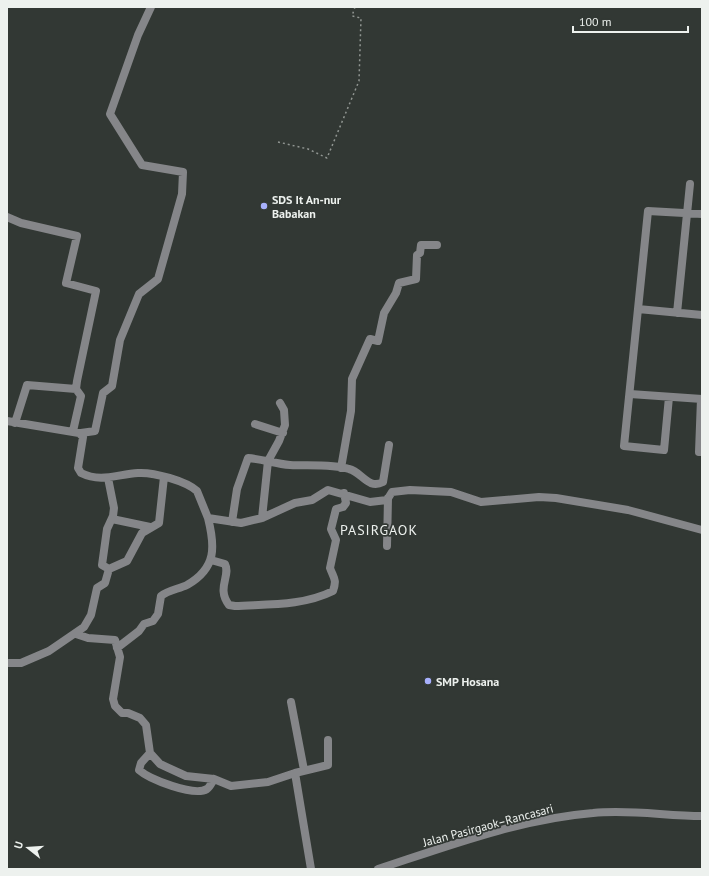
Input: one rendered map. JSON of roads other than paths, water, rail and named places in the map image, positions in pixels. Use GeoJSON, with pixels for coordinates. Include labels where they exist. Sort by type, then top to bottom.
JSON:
{"type":"FeatureCollection","features":[{"type":"Feature","properties":{"kind":"street"},"geometry":{"type":"LineString","coordinates":[[77,432],[82,396],[76,389],[27,385],[11,422],[77,432],[95,432],[102,393],[112,386],[120,340],[140,294],[158,279],[182,194],[183,172],[142,165],[110,114],[138,34],[151,7]]}},
{"type":"Feature","properties":{"kind":"street"},"geometry":{"type":"LineString","coordinates":[[677,313],[690,184]]}},
{"type":"Feature","properties":{"kind":"street"},"geometry":{"type":"LineString","coordinates":[[669,397],[664,450],[624,446],[648,211],[702,214]]}},
{"type":"Feature","properties":{"kind":"street"},"geometry":{"type":"LineString","coordinates":[[7,217],[21,223],[78,236],[66,283],[96,291],[76,389]]}},
{"type":"Feature","properties":{"kind":"street"},"geometry":{"type":"LineString","coordinates":[[341,468],[352,411],[352,379],[355,371],[370,339],[378,341],[384,313],[396,293],[399,283],[416,279],[417,255],[420,253],[421,245],[437,245]]}},
{"type":"Feature","properties":{"kind":"street"},"geometry":{"type":"LineString","coordinates":[[638,309],[702,315]]}},
{"type":"Feature","properties":{"kind":"street"},"geometry":{"type":"LineString","coordinates":[[630,394],[702,399],[699,452],[702,452]]}},
{"type":"Feature","properties":{"kind":"street"},"geometry":{"type":"LineString","coordinates":[[262,518],[268,461],[283,434],[286,420],[284,410],[280,403]]}},
{"type":"Feature","properties":{"kind":"street"},"geometry":{"type":"LineString","coordinates":[[254,424],[283,434]]}},
{"type":"Feature","properties":{"kind":"street"},"geometry":{"type":"LineString","coordinates":[[77,432],[83,437],[78,470],[82,474],[96,478],[108,478],[138,472],[164,477],[190,486],[198,491],[208,518],[214,544],[211,560],[195,579],[161,596],[158,614],[155,618],[144,624],[139,631],[117,648]]}},
{"type":"Feature","properties":{"kind":"street"},"geometry":{"type":"LineString","coordinates":[[232,522],[237,489],[246,460],[248,458],[288,465],[348,468],[357,473],[369,484],[378,485],[383,482],[389,445]]}},
{"type":"Feature","properties":{"kind":"street"},"geometry":{"type":"LineString","coordinates":[[109,569],[127,561],[142,533],[150,527],[157,525],[160,519],[164,477]]}},
{"type":"Feature","properties":{"kind":"street"},"geometry":{"type":"LineString","coordinates":[[108,478],[114,508],[112,519],[107,529],[102,565],[109,569]]}},
{"type":"Feature","properties":{"kind":"street"},"geometry":{"type":"LineString","coordinates":[[208,518],[232,522],[248,522],[262,518],[293,504],[312,500],[325,491],[332,490],[370,502],[381,502],[388,498],[392,492],[410,490],[453,492],[481,502],[546,496],[628,510],[702,530]]}},
{"type":"Feature","properties":{"kind":"street"},"geometry":{"type":"LineString","coordinates":[[211,560],[225,564],[227,568],[223,593],[229,605],[286,604],[323,596],[333,591],[335,584],[335,577],[330,568],[336,540],[331,529],[336,509],[343,507],[346,503],[344,494]]}},
{"type":"Feature","properties":{"kind":"street"},"geometry":{"type":"LineString","coordinates":[[386,546],[388,498]]}},
{"type":"Feature","properties":{"kind":"street"},"geometry":{"type":"LineString","coordinates":[[112,519],[150,527]]}},
{"type":"Feature","properties":{"kind":"street"},"geometry":{"type":"LineString","coordinates":[[7,664],[30,660],[50,652],[76,634],[87,624],[97,588],[105,583],[109,569]]}},
{"type":"Feature","properties":{"kind":"street"},"geometry":{"type":"LineString","coordinates":[[76,634],[88,638],[115,640],[120,657],[113,699],[115,706],[122,713],[136,715],[146,726],[150,753],[160,764],[186,776],[214,780],[228,786],[268,782],[304,770],[328,765],[328,740]]}},
{"type":"Feature","properties":{"kind":"street"},"geometry":{"type":"LineString","coordinates":[[291,702],[304,770]]}},
{"type":"Feature","properties":{"kind":"street"},"geometry":{"type":"LineString","coordinates":[[150,753],[141,763],[139,770],[144,775],[155,780],[183,789],[201,791],[208,788],[214,780]]}},
{"type":"Feature","properties":{"kind":"street"},"geometry":{"type":"LineString","coordinates":[[295,773],[311,869]]}},
{"type":"Feature","properties":{"kind":"street","name":"Jalan Pasirgaok–Rancasari"},"geometry":{"type":"LineString","coordinates":[[378,869],[532,822],[569,815],[610,812],[702,816]]}},
{"type":"Feature","properties":{"kind":"place","name":"SDS It An-nur Babakan"},"geometry":{"type":"Point","coordinates":[264,206]}},
{"type":"Feature","properties":{"kind":"place","name":"SMP Hosana"},"geometry":{"type":"Point","coordinates":[428,681]}},
{"type":"Feature","properties":{"kind":"district","name":"PASIRGAOK"},"geometry":{"type":"Point","coordinates":[379,530]}}]}
